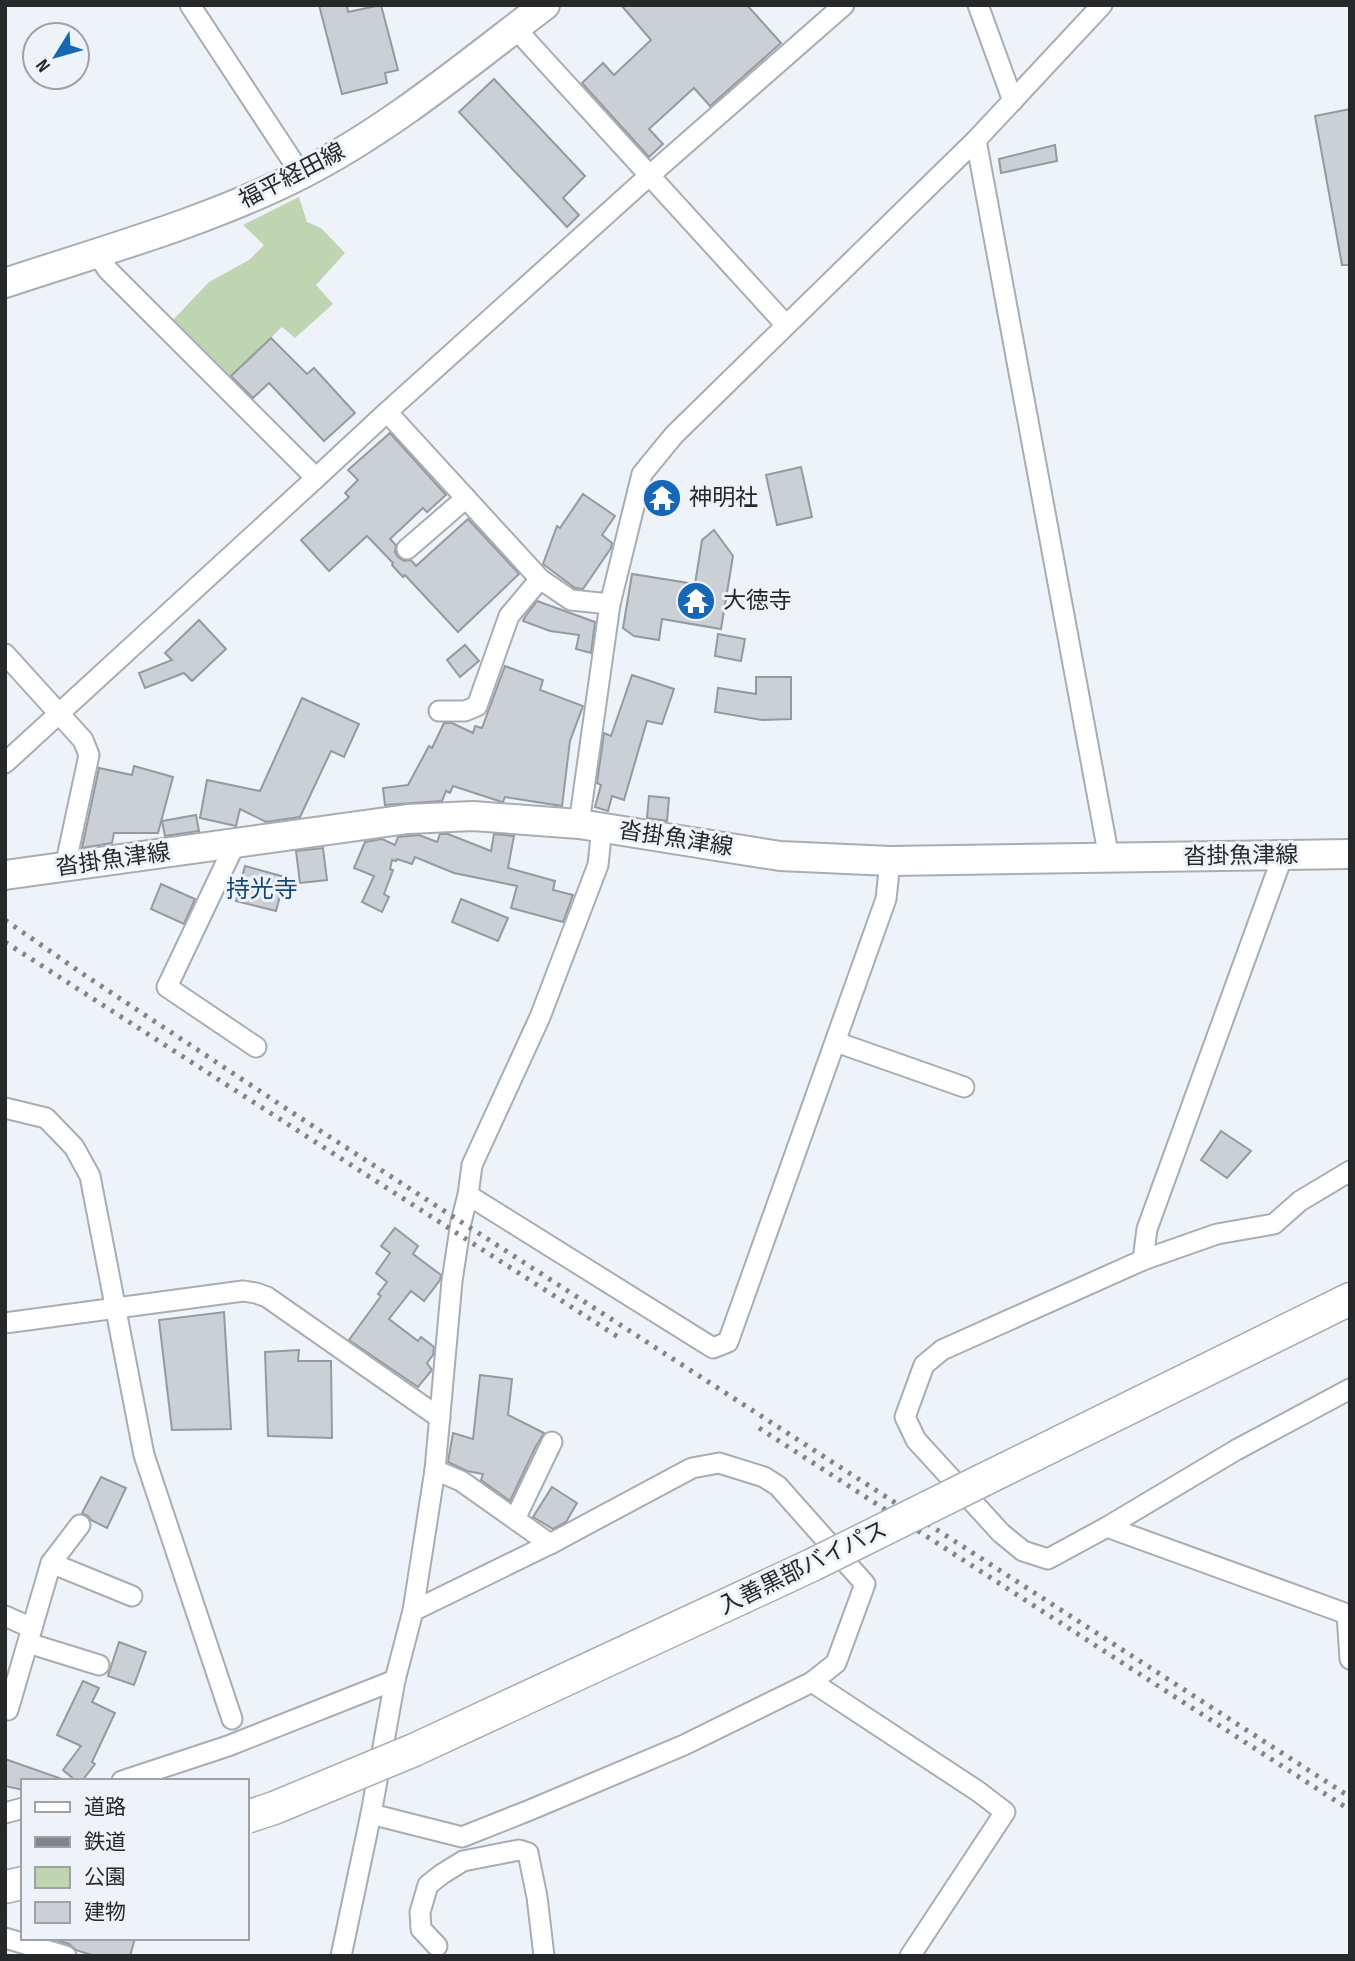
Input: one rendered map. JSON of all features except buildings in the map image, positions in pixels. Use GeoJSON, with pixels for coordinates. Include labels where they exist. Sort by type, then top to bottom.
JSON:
{"type":"FeatureCollection","features":[{"type":"Feature","properties":{"kind":"highway","name":"入善黒部バイパス"},"geometry":{"type":"LineString","coordinates":[[248,1817],[414,1751],[812,1565],[1350,1299]]}},
{"type":"Feature","properties":{"kind":"main road","name":"福平経田線"},"geometry":{"type":"LineString","coordinates":[[5,284],[220,212],[301,174],[370,135],[545,5]]}},
{"type":"Feature","properties":{"kind":"main road","name":"沓掛魚津線"},"geometry":{"type":"LineString","coordinates":[[5,875],[408,819],[473,816],[591,825],[780,856],[890,861],[1350,854]]}},
{"type":"Feature","properties":{"kind":"street"},"geometry":{"type":"LineString","coordinates":[[190,5],[301,174]]}},
{"type":"Feature","properties":{"kind":"street"},"geometry":{"type":"LineString","coordinates":[[5,762],[387,412],[844,5]]}},
{"type":"Feature","properties":{"kind":"street"},"geometry":{"type":"LineString","coordinates":[[978,5],[1013,100]]}},
{"type":"Feature","properties":{"kind":"street"},"geometry":{"type":"LineString","coordinates":[[341,1956],[372,1814],[395,1680],[413,1611],[435,1471],[453,1281],[472,1165],[540,1017],[598,865],[591,825],[610,604],[642,474],[674,435],[976,139],[1101,5]]}},
{"type":"Feature","properties":{"kind":"street"},"geometry":{"type":"LineString","coordinates":[[515,28],[786,325]]}},
{"type":"Feature","properties":{"kind":"street"},"geometry":{"type":"LineString","coordinates":[[976,139],[1109,858]]}},
{"type":"Feature","properties":{"kind":"street"},"geometry":{"type":"LineString","coordinates":[[96,253],[108,270],[316,478]]}},
{"type":"Feature","properties":{"kind":"street"},"geometry":{"type":"LineString","coordinates":[[387,412],[540,579],[571,600],[610,604]]}},
{"type":"Feature","properties":{"kind":"street"},"geometry":{"type":"LineString","coordinates":[[407,549],[466,498]]}},
{"type":"Feature","properties":{"kind":"street"},"geometry":{"type":"LineString","coordinates":[[439,712],[466,711],[477,706],[509,616],[540,579]]}},
{"type":"Feature","properties":{"kind":"street"},"geometry":{"type":"LineString","coordinates":[[5,654],[83,740],[89,755],[65,867]]}},
{"type":"Feature","properties":{"kind":"street"},"geometry":{"type":"LineString","coordinates":[[235,844],[167,987],[256,1047]]}},
{"type":"Feature","properties":{"kind":"street"},"geometry":{"type":"LineString","coordinates":[[1143,1260],[1147,1229],[1283,855]]}},
{"type":"Feature","properties":{"kind":"street"},"geometry":{"type":"LineString","coordinates":[[468,1195],[713,1348],[728,1342],[886,900],[890,861]]}},
{"type":"Feature","properties":{"kind":"street"},"geometry":{"type":"LineString","coordinates":[[836,1042],[964,1087]]}},
{"type":"Feature","properties":{"kind":"street"},"geometry":{"type":"LineString","coordinates":[[5,1108],[46,1118],[74,1147],[90,1176],[144,1455],[232,1719]]}},
{"type":"Feature","properties":{"kind":"street"},"geometry":{"type":"LineString","coordinates":[[1350,1171],[1300,1201],[1274,1224],[1217,1234],[1143,1260],[942,1350],[924,1365],[905,1417],[916,1440],[1001,1534],[1023,1550],[1048,1559],[1236,1450],[1350,1389]]}},
{"type":"Feature","properties":{"kind":"street"},"geometry":{"type":"LineString","coordinates":[[5,1323],[243,1291],[256,1293],[267,1297],[440,1418]]}},
{"type":"Feature","properties":{"kind":"street"},"geometry":{"type":"LineString","coordinates":[[515,1519],[552,1442]]}},
{"type":"Feature","properties":{"kind":"street"},"geometry":{"type":"LineString","coordinates":[[372,1814],[462,1837],[684,1745],[812,1682],[836,1663],[865,1584],[778,1486],[764,1477],[719,1463],[692,1468],[550,1544],[413,1611]]}},
{"type":"Feature","properties":{"kind":"street"},"geometry":{"type":"LineString","coordinates":[[435,1471],[461,1481],[550,1544]]}},
{"type":"Feature","properties":{"kind":"street"},"geometry":{"type":"LineString","coordinates":[[6,1712],[51,1563],[80,1525]]}},
{"type":"Feature","properties":{"kind":"street"},"geometry":{"type":"LineString","coordinates":[[1107,1527],[1347,1614],[1350,1659]]}},
{"type":"Feature","properties":{"kind":"street"},"geometry":{"type":"LineString","coordinates":[[51,1563],[132,1596]]}},
{"type":"Feature","properties":{"kind":"street"},"geometry":{"type":"LineString","coordinates":[[5,1616],[30,1636],[99,1665]]}},
{"type":"Feature","properties":{"kind":"street"},"geometry":{"type":"LineString","coordinates":[[128,1779],[228,1746],[395,1680]]}},
{"type":"Feature","properties":{"kind":"street"},"geometry":{"type":"LineString","coordinates":[[812,1682],[1005,1812],[909,1956]]}},
{"type":"Feature","properties":{"kind":"street"},"geometry":{"type":"LineString","coordinates":[[437,1946],[421,1929],[420,1912],[428,1885],[463,1861],[519,1850],[528,1853],[537,1897],[544,1956]]}},
{"type":"Feature","properties":{"kind":"street"},"geometry":{"type":"LineString","coordinates":[[5,1938],[66,1956]]}},
{"type":"Feature","properties":{"kind":"green space"},"geometry":{"type":"Polygon","coordinates":[[[299,197],[307,222],[321,228],[345,253],[316,285],[333,304],[295,338],[282,327],[230,377],[172,321],[209,282],[249,260],[264,245],[243,225],[299,197]]]}},
{"type":"Feature","properties":{"kind":"railway"},"geometry":{"type":"LineString","coordinates":[[5,920],[299,1117],[1350,1797]]}},
{"type":"Feature","properties":{"kind":"railway"},"geometry":{"type":"LineString","coordinates":[[5,942],[618,1337]]}},
{"type":"Feature","properties":{"kind":"railway"},"geometry":{"type":"LineString","coordinates":[[759,1428],[1350,1810]]}},
{"type":"Feature","properties":{"kind":"place","name":"神明社"},"geometry":{"type":"Point","coordinates":[662,498]}},
{"type":"Feature","properties":{"kind":"place","name":"大徳寺"},"geometry":{"type":"Point","coordinates":[696,601]}},
{"type":"Feature","properties":{"kind":"district","name":"持光寺"},"geometry":{"type":"Point","coordinates":[262,889]}}]}
